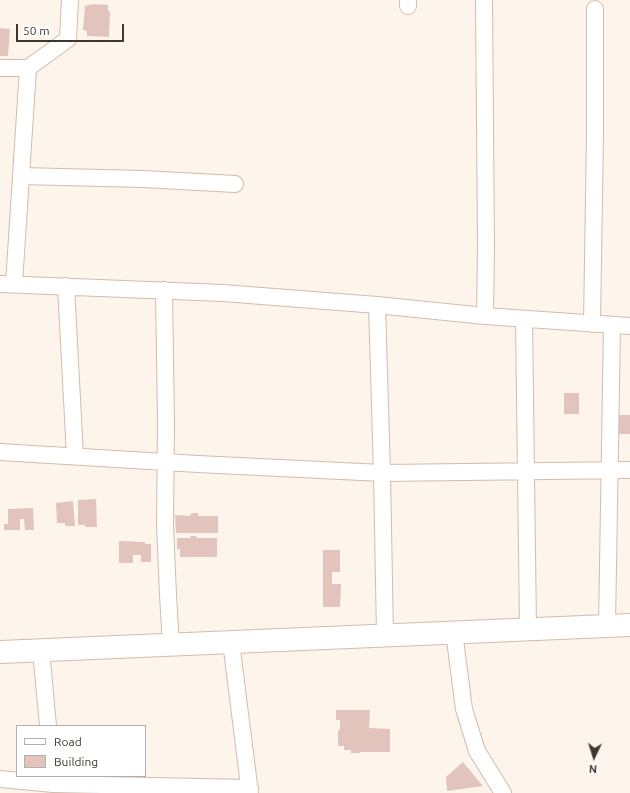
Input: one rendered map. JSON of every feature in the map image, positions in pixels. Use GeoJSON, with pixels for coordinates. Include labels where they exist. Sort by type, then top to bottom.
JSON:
{"type":"FeatureCollection","features":[{"type":"Feature","properties":{"kind":"street"},"geometry":{"type":"LineString","coordinates":[[0,68],[28,68],[68,39],[70,0]]}},
{"type":"Feature","properties":{"kind":"street"},"geometry":{"type":"LineString","coordinates":[[484,0],[486,240],[485,316]]}},
{"type":"Feature","properties":{"kind":"street"},"geometry":{"type":"LineString","coordinates":[[592,324],[595,133],[594,9]]}},
{"type":"Feature","properties":{"kind":"street"},"geometry":{"type":"LineString","coordinates":[[28,68],[21,176],[7,284],[223,293],[377,305],[485,316],[630,326]]}},
{"type":"Feature","properties":{"kind":"street"},"geometry":{"type":"LineString","coordinates":[[21,176],[143,179],[235,184]]}},
{"type":"Feature","properties":{"kind":"street"},"geometry":{"type":"LineString","coordinates":[[66,286],[75,456]]}},
{"type":"Feature","properties":{"kind":"street"},"geometry":{"type":"LineString","coordinates":[[164,290],[166,462],[165,533],[171,645]]}},
{"type":"Feature","properties":{"kind":"street"},"geometry":{"type":"LineString","coordinates":[[377,305],[382,473],[384,635]]}},
{"type":"Feature","properties":{"kind":"street"},"geometry":{"type":"LineString","coordinates":[[524,319],[528,629]]}},
{"type":"Feature","properties":{"kind":"street"},"geometry":{"type":"LineString","coordinates":[[607,626],[612,325]]}},
{"type":"Feature","properties":{"kind":"street"},"geometry":{"type":"LineString","coordinates":[[0,452],[382,473],[630,470]]}},
{"type":"Feature","properties":{"kind":"street"},"geometry":{"type":"LineString","coordinates":[[0,652],[630,625]]}},
{"type":"Feature","properties":{"kind":"street"},"geometry":{"type":"LineString","coordinates":[[454,632],[464,709],[477,751],[503,793]]}},
{"type":"Feature","properties":{"kind":"street"},"geometry":{"type":"LineString","coordinates":[[0,779],[52,784],[250,791],[231,642]]}},
{"type":"Feature","properties":{"kind":"street"},"geometry":{"type":"LineString","coordinates":[[41,650],[48,725]]}},
{"type":"Feature","properties":{"kind":"building"},"geometry":{"type":"Polygon","coordinates":[[[94,4],[108,5],[108,11],[110,11],[109,37],[87,36],[87,31],[83,30],[85,6],[94,4]]]}},
{"type":"Feature","properties":{"kind":"building"},"geometry":{"type":"Polygon","coordinates":[[[0,28],[10,29],[8,56],[0,56],[0,28]]]}},
{"type":"Feature","properties":{"kind":"building"},"geometry":{"type":"Polygon","coordinates":[[[564,393],[579,393],[579,414],[564,414],[564,393]]]}},
{"type":"Feature","properties":{"kind":"building"},"geometry":{"type":"Polygon","coordinates":[[[617,415],[630,415],[630,434],[618,434],[617,415]]]}},
{"type":"Feature","properties":{"kind":"building"},"geometry":{"type":"Polygon","coordinates":[[[96,499],[97,527],[85,527],[85,525],[78,525],[78,500],[96,499]]]}},
{"type":"Feature","properties":{"kind":"building"},"geometry":{"type":"Polygon","coordinates":[[[73,501],[75,526],[65,526],[65,523],[57,523],[56,503],[73,501]]]}},
{"type":"Feature","properties":{"kind":"building"},"geometry":{"type":"Polygon","coordinates":[[[33,508],[34,530],[25,530],[24,519],[20,519],[20,530],[4,530],[4,524],[8,524],[8,509],[33,508]]]}},
{"type":"Feature","properties":{"kind":"building"},"geometry":{"type":"Polygon","coordinates":[[[191,513],[198,513],[198,516],[218,516],[218,533],[176,533],[175,515],[190,516],[191,513]]]}},
{"type":"Feature","properties":{"kind":"building"},"geometry":{"type":"Polygon","coordinates":[[[190,536],[197,536],[196,538],[217,538],[217,557],[180,557],[180,549],[177,549],[177,538],[191,538],[190,536]]]}},
{"type":"Feature","properties":{"kind":"building"},"geometry":{"type":"Polygon","coordinates":[[[119,541],[145,542],[145,544],[151,544],[151,562],[141,562],[141,555],[133,555],[133,563],[119,563],[119,541]]]}},
{"type":"Feature","properties":{"kind":"building"},"geometry":{"type":"Polygon","coordinates":[[[323,550],[340,550],[340,572],[332,572],[332,584],[341,584],[340,607],[323,607],[323,550]]]}},
{"type":"Feature","properties":{"kind":"building"},"geometry":{"type":"Polygon","coordinates":[[[336,710],[370,710],[369,728],[390,729],[390,752],[351,753],[351,750],[344,750],[344,746],[338,746],[340,720],[336,720],[336,710]]]}},
{"type":"Feature","properties":{"kind":"building"},"geometry":{"type":"Polygon","coordinates":[[[463,762],[483,786],[447,791],[446,777],[463,762]]]}}]}
